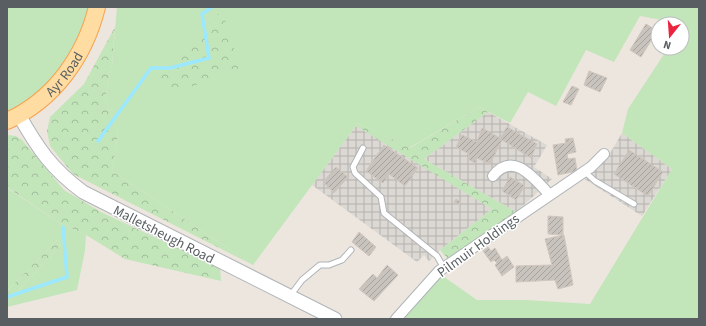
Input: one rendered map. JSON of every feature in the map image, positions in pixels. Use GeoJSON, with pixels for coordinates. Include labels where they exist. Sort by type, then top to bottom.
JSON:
{"type":"FeatureCollection","features":[{"type":"Feature","properties":{"kind":"main road","name":"Ayr Road"},"geometry":{"type":"LineString","coordinates":[[13,118],[42,99],[66,75],[78,58],[87,39],[98,7]]}},
{"type":"Feature","properties":{"kind":"street","name":"Malletsheugh Road"},"geometry":{"type":"LineString","coordinates":[[13,118],[29,133],[54,168],[83,192],[335,319]]}},
{"type":"Feature","properties":{"kind":"street","name":"Pilmuir Holdings"},"geometry":{"type":"LineString","coordinates":[[396,319],[444,268],[584,171],[604,154]]}},
{"type":"Feature","properties":{"kind":"street"},"geometry":{"type":"LineString","coordinates":[[493,176],[505,165],[515,164],[537,181],[549,194]]}},
{"type":"Feature","properties":{"kind":"lane"},"geometry":{"type":"LineString","coordinates":[[363,148],[353,167],[355,173],[381,197],[384,214],[437,256],[444,268]]}},
{"type":"Feature","properties":{"kind":"lane"},"geometry":{"type":"LineString","coordinates":[[584,171],[595,181],[634,204]]}},
{"type":"Feature","properties":{"kind":"lane"},"geometry":{"type":"LineString","coordinates":[[290,297],[302,280],[320,265],[329,265],[342,260],[351,250]]}},
{"type":"Feature","properties":{"kind":"shaded area"},"geometry":{"type":"Polygon","coordinates":[[[488,112],[547,145],[534,167],[552,179],[516,212],[424,159],[488,112]]]}},
{"type":"Feature","properties":{"kind":"shaded area"},"geometry":{"type":"Polygon","coordinates":[[[356,126],[492,209],[440,250],[429,261],[424,255],[417,262],[312,185],[356,126]]]}},
{"type":"Feature","properties":{"kind":"shaded area"},"geometry":{"type":"Polygon","coordinates":[[[622,133],[672,169],[642,216],[583,178],[606,160],[622,133]]]}},
{"type":"Feature","properties":{"kind":"green space"},"geometry":{"type":"Polygon","coordinates":[[[7,7],[88,7],[83,27],[73,50],[53,80],[38,95],[7,112],[7,7]]]}},
{"type":"Feature","properties":{"kind":"green space"},"geometry":{"type":"Polygon","coordinates":[[[117,7],[699,7],[699,319],[400,319],[440,274],[477,300],[526,300],[590,304],[672,169],[622,133],[628,109],[663,56],[690,56],[690,16],[650,16],[650,18],[640,16],[614,62],[586,50],[556,106],[528,92],[510,123],[479,107],[409,148],[358,123],[253,265],[112,171],[118,134],[105,98],[112,65],[117,7]]]}},
{"type":"Feature","properties":{"kind":"green space"},"geometry":{"type":"Polygon","coordinates":[[[222,10],[240,68],[177,92],[153,79],[222,10]]]}},
{"type":"Feature","properties":{"kind":"green space"},"geometry":{"type":"Polygon","coordinates":[[[115,27],[112,65],[105,98],[118,134],[112,171],[253,265],[73,174],[50,146],[47,131],[50,117],[84,84],[115,27]]]}},
{"type":"Feature","properties":{"kind":"green space"},"geometry":{"type":"Polygon","coordinates":[[[479,107],[488,112],[424,159],[516,212],[449,260],[440,250],[492,209],[356,126],[358,123],[410,148],[479,107]]]}},
{"type":"Feature","properties":{"kind":"green space"},"geometry":{"type":"Polygon","coordinates":[[[8,135],[16,136],[22,140],[64,190],[101,212],[220,268],[221,281],[125,259],[86,235],[58,222],[8,188],[8,135]]]}},
{"type":"Feature","properties":{"kind":"green space"},"geometry":{"type":"Polygon","coordinates":[[[7,188],[58,222],[86,235],[85,250],[77,290],[7,307],[7,303],[61,245],[57,240],[7,291],[7,188]]]}},
{"type":"Feature","properties":{"kind":"green space"},"geometry":{"type":"Polygon","coordinates":[[[57,240],[61,245],[7,303],[7,291],[57,240]]]}},
{"type":"Feature","properties":{"kind":"building"},"geometry":{"type":"Polygon","coordinates":[[[646,24],[650,27],[650,42],[641,57],[630,50],[646,24]]]}},
{"type":"Feature","properties":{"kind":"building"},"geometry":{"type":"Polygon","coordinates":[[[589,71],[607,78],[600,92],[584,85],[589,71]]]}},
{"type":"Feature","properties":{"kind":"building"},"geometry":{"type":"Polygon","coordinates":[[[572,86],[579,89],[571,105],[563,102],[572,86]]]}},
{"type":"Feature","properties":{"kind":"building"},"geometry":{"type":"Polygon","coordinates":[[[507,127],[537,144],[531,158],[502,140],[490,164],[477,158],[475,163],[468,159],[469,154],[456,147],[462,135],[477,142],[482,128],[500,138],[507,127]]]}},
{"type":"Feature","properties":{"kind":"building"},"geometry":{"type":"Polygon","coordinates":[[[573,138],[576,152],[567,154],[568,159],[575,158],[577,171],[558,175],[553,145],[566,143],[565,139],[573,138]]]}},
{"type":"Feature","properties":{"kind":"building"},"geometry":{"type":"Polygon","coordinates":[[[384,145],[418,168],[405,186],[389,174],[383,183],[366,171],[384,145]]]}},
{"type":"Feature","properties":{"kind":"building"},"geometry":{"type":"Polygon","coordinates":[[[629,150],[663,172],[648,196],[614,174],[629,150]]]}},
{"type":"Feature","properties":{"kind":"building"},"geometry":{"type":"Polygon","coordinates":[[[336,167],[348,177],[334,193],[323,182],[336,167]]]}},
{"type":"Feature","properties":{"kind":"building"},"geometry":{"type":"Polygon","coordinates":[[[510,177],[525,186],[516,200],[502,191],[510,177]]]}},
{"type":"Feature","properties":{"kind":"building"},"geometry":{"type":"Polygon","coordinates":[[[456,199],[461,202],[459,205],[454,202],[456,199]]]}},
{"type":"Feature","properties":{"kind":"building"},"geometry":{"type":"Polygon","coordinates":[[[548,216],[563,217],[563,235],[548,234],[548,216]]]}},
{"type":"Feature","properties":{"kind":"building"},"geometry":{"type":"Polygon","coordinates":[[[359,232],[376,247],[369,256],[352,242],[359,232]]]}},
{"type":"Feature","properties":{"kind":"building"},"geometry":{"type":"Polygon","coordinates":[[[564,235],[573,285],[558,289],[555,280],[516,282],[516,266],[552,265],[545,239],[564,235]]]}},
{"type":"Feature","properties":{"kind":"building"},"geometry":{"type":"Polygon","coordinates":[[[488,247],[491,251],[495,248],[502,260],[507,256],[514,267],[502,276],[495,265],[497,263],[494,260],[491,262],[483,251],[488,247]]]}},
{"type":"Feature","properties":{"kind":"building"},"geometry":{"type":"Polygon","coordinates":[[[387,265],[398,275],[374,301],[359,289],[373,274],[377,278],[387,265]]]}},
{"type":"Feature","properties":{"kind":"waterway"},"geometry":{"type":"LineString","coordinates":[[98,141],[151,68],[170,68],[209,58],[202,14],[212,7]]}},
{"type":"Feature","properties":{"kind":"waterway"},"geometry":{"type":"LineString","coordinates":[[7,297],[67,277],[63,227]]}}]}
